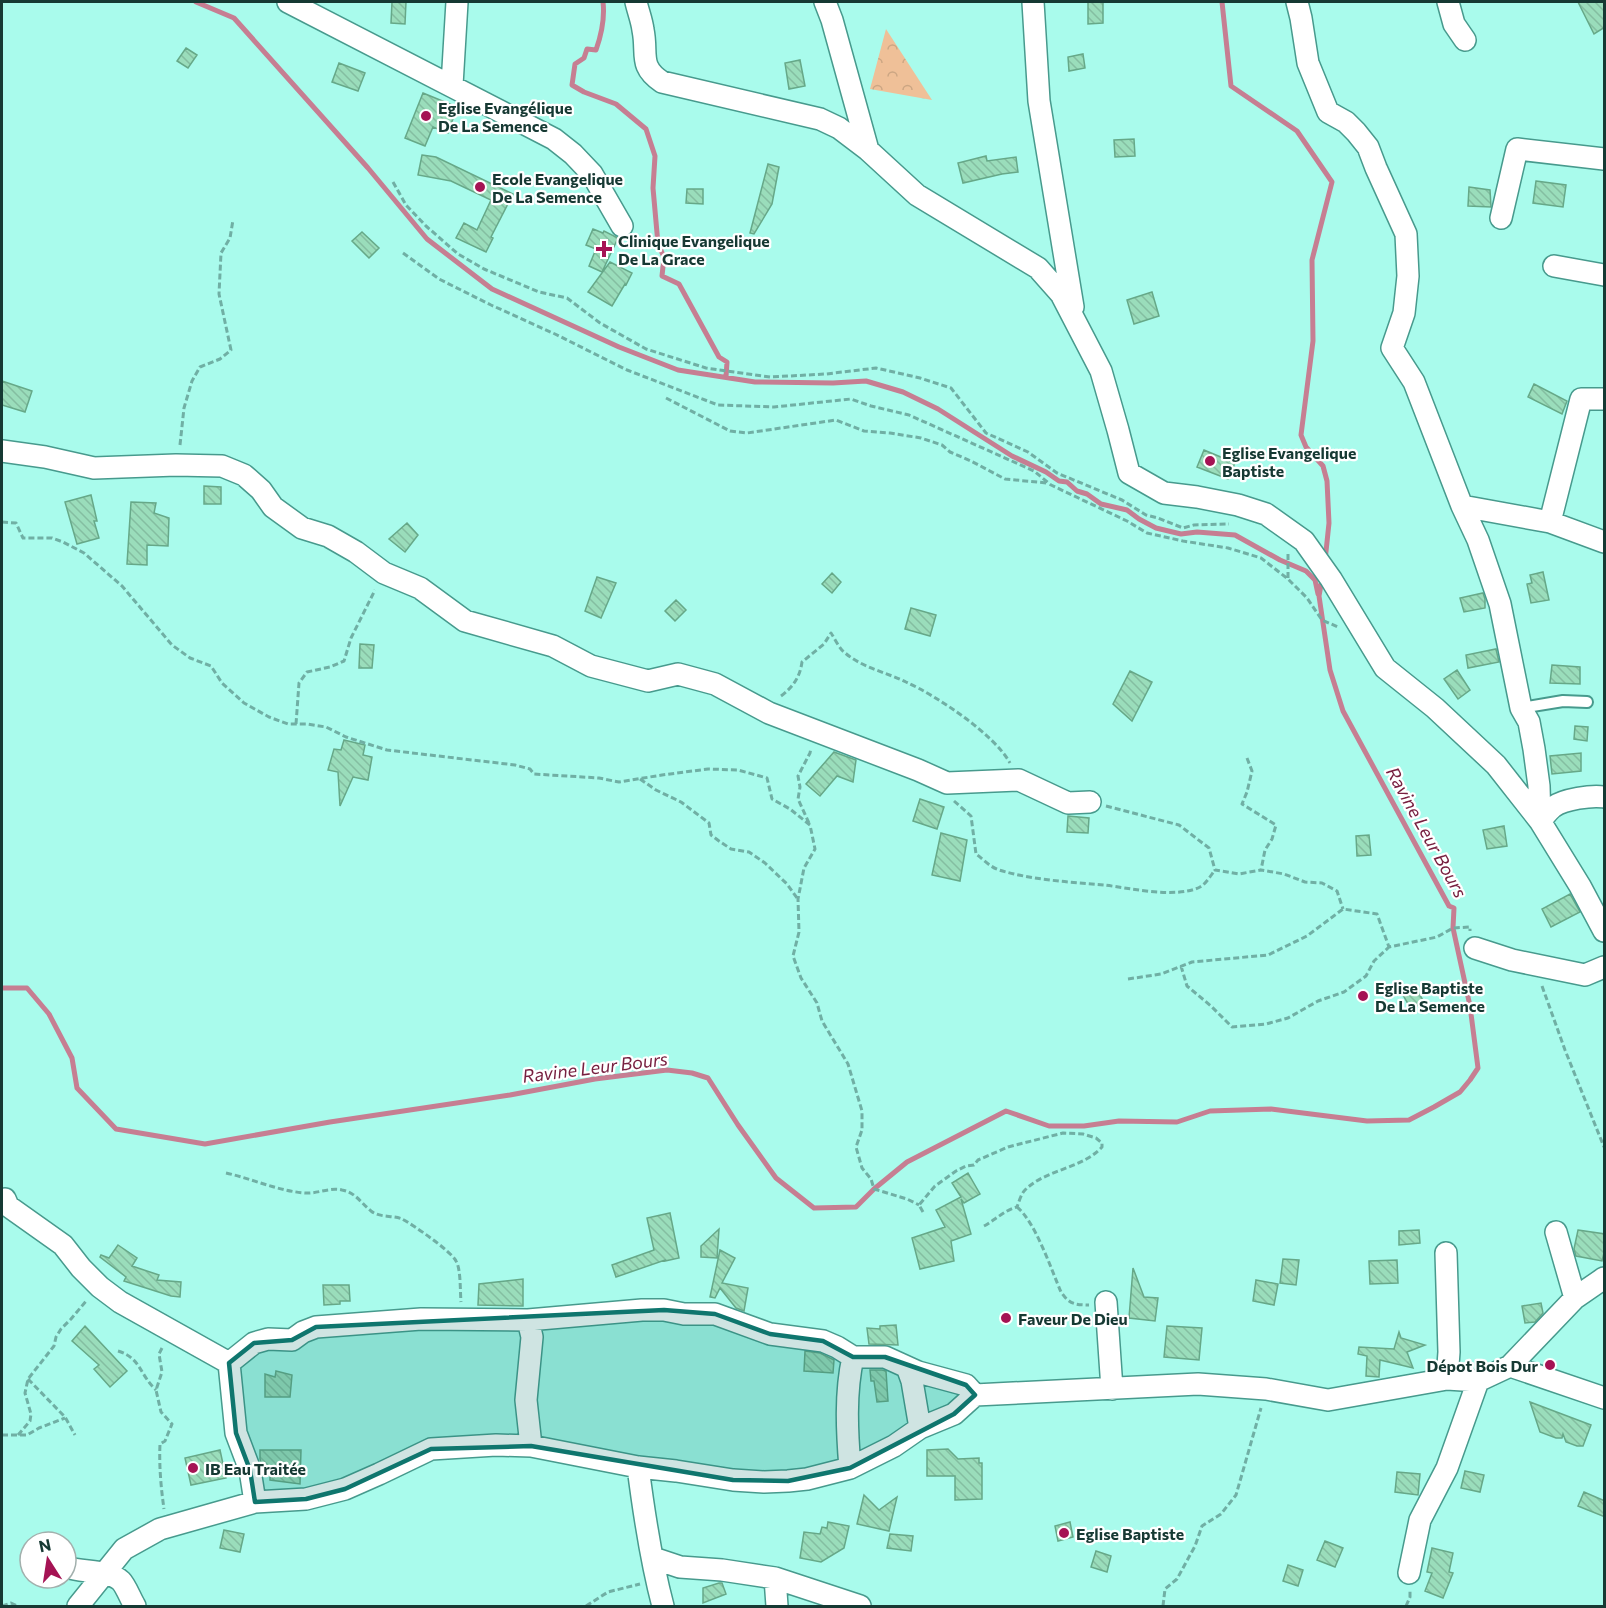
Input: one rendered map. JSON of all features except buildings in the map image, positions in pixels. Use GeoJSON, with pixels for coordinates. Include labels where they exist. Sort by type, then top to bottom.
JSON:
{"type":"FeatureCollection","features":[{"type":"Feature","properties":{"kind":"street"},"geometry":{"type":"LineString","coordinates":[[288,2],[554,139],[573,154],[592,174],[622,226]]}},
{"type":"Feature","properties":{"kind":"street"},"geometry":{"type":"LineString","coordinates":[[452,85],[457,2]]}},
{"type":"Feature","properties":{"kind":"street"},"geometry":{"type":"LineString","coordinates":[[636,2],[644,31],[645,64],[652,76],[662,82],[820,119],[839,128],[868,150],[917,195],[1038,268],[1061,294],[1101,371],[1128,473],[1164,493],[1238,505],[1266,514],[1304,541],[1332,579],[1385,668],[1435,708],[1496,765],[1540,821],[1605,931]]}},
{"type":"Feature","properties":{"kind":"street"},"geometry":{"type":"LineString","coordinates":[[825,2],[868,150]]}},
{"type":"Feature","properties":{"kind":"street"},"geometry":{"type":"LineString","coordinates":[[1033,2],[1040,101],[1075,320]]}},
{"type":"Feature","properties":{"kind":"street"},"geometry":{"type":"LineString","coordinates":[[1297,2],[1308,63],[1328,112],[1346,122],[1368,147],[1406,234],[1408,276],[1404,313],[1392,348],[1414,382],[1462,506],[1478,540],[1500,604],[1521,708],[1529,722],[1534,749],[1539,786],[1540,821]]}},
{"type":"Feature","properties":{"kind":"street"},"geometry":{"type":"LineString","coordinates":[[1448,2],[1454,24],[1465,40]]}},
{"type":"Feature","properties":{"kind":"street"},"geometry":{"type":"LineString","coordinates":[[1501,218],[1517,150],[1605,159]]}},
{"type":"Feature","properties":{"kind":"street"},"geometry":{"type":"LineString","coordinates":[[1554,266],[1605,275]]}},
{"type":"Feature","properties":{"kind":"street"},"geometry":{"type":"LineString","coordinates":[[1550,522],[1581,399],[1605,399]]}},
{"type":"Feature","properties":{"kind":"street"},"geometry":{"type":"LineString","coordinates":[[2,451],[45,457],[94,468],[222,466],[244,475],[261,490],[273,507],[302,528],[328,536],[356,552],[384,573],[420,588],[465,621],[553,646],[591,666],[648,681],[678,674],[715,684],[769,713],[947,783],[1019,780],[1068,803],[1090,801]]}},
{"type":"Feature","properties":{"kind":"street"},"geometry":{"type":"LineString","coordinates":[[1462,506],[1550,522],[1605,542]]}},
{"type":"Feature","properties":{"kind":"street"},"geometry":{"type":"LineString","coordinates":[[1540,821],[1555,806],[1596,796],[1605,797]]}},
{"type":"Feature","properties":{"kind":"street"},"geometry":{"type":"LineString","coordinates":[[1475,948],[1512,960],[1585,975],[1605,967]]}},
{"type":"Feature","properties":{"kind":"street"},"geometry":{"type":"LineString","coordinates":[[4,1199],[8,1206],[63,1245],[100,1287],[120,1302],[229,1363]]}},
{"type":"Feature","properties":{"kind":"street"},"geometry":{"type":"LineString","coordinates":[[1556,1232],[1575,1298]]}},
{"type":"Feature","properties":{"kind":"street"},"geometry":{"type":"LineString","coordinates":[[1446,1253],[1449,1352],[1447,1379]]}},
{"type":"Feature","properties":{"kind":"street"},"geometry":{"type":"LineString","coordinates":[[78,1606],[124,1549],[160,1529],[255,1502],[306,1499],[345,1489],[431,1449],[496,1445],[531,1446],[639,1467],[733,1480],[764,1482],[807,1479],[850,1468],[894,1446],[920,1428],[954,1414],[975,1395],[1198,1384],[1266,1389],[1328,1400],[1447,1379],[1478,1381],[1510,1366],[1575,1298],[1605,1278]]}},
{"type":"Feature","properties":{"kind":"street"},"geometry":{"type":"LineString","coordinates":[[1106,1302],[1112,1389]]}},
{"type":"Feature","properties":{"kind":"street"},"geometry":{"type":"LineString","coordinates":[[229,1363],[254,1343],[268,1339],[292,1340],[316,1327],[421,1318],[528,1320],[664,1310],[684,1314],[716,1314],[770,1334],[823,1341],[853,1357],[885,1357],[918,1372],[966,1384],[975,1395]]}},
{"type":"Feature","properties":{"kind":"street"},"geometry":{"type":"LineString","coordinates":[[528,1320],[531,1337],[526,1400],[531,1446]]}},
{"type":"Feature","properties":{"kind":"street"},"geometry":{"type":"LineString","coordinates":[[850,1468],[847,1434],[853,1357]]}},
{"type":"Feature","properties":{"kind":"street"},"geometry":{"type":"LineString","coordinates":[[229,1363],[236,1433],[250,1470],[255,1502]]}},
{"type":"Feature","properties":{"kind":"street"},"geometry":{"type":"LineString","coordinates":[[907,1366],[912,1381],[920,1428]]}},
{"type":"Feature","properties":{"kind":"street"},"geometry":{"type":"LineString","coordinates":[[1510,1366],[1605,1398]]}},
{"type":"Feature","properties":{"kind":"street"},"geometry":{"type":"LineString","coordinates":[[1409,1573],[1420,1520],[1447,1468],[1478,1381]]}},
{"type":"Feature","properties":{"kind":"street"},"geometry":{"type":"LineString","coordinates":[[639,1467],[646,1527],[663,1606]]}},
{"type":"Feature","properties":{"kind":"street"},"geometry":{"type":"LineString","coordinates":[[653,1558],[680,1566],[775,1578],[860,1606]]}},
{"type":"Feature","properties":{"kind":"street"},"geometry":{"type":"LineString","coordinates":[[78,1570],[105,1573],[121,1581],[135,1606]]}},
{"type":"Feature","properties":{"kind":"street"},"geometry":{"type":"LineString","coordinates":[[775,1578],[777,1606]]}},
{"type":"Feature","properties":{"kind":"lane"},"geometry":{"type":"LineString","coordinates":[[1521,708],[1563,701],[1587,702]]}},
{"type":"Feature","properties":{"kind":"path"},"geometry":{"type":"LineString","coordinates":[[393,182],[406,205],[458,254],[484,269],[539,292],[567,298],[600,323],[646,349],[706,368],[770,377],[876,368],[920,378],[951,388],[986,433],[1028,452],[1057,473],[1122,500],[1146,515],[1166,520],[1183,528],[1194,525],[1230,524]]}},
{"type":"Feature","properties":{"kind":"path"},"geometry":{"type":"LineString","coordinates":[[176,465],[184,408],[192,381],[200,367],[220,359],[231,350],[219,294],[221,253],[230,238],[233,220]]}},
{"type":"Feature","properties":{"kind":"path"},"geometry":{"type":"LineString","coordinates":[[403,253],[439,279],[491,305],[627,370],[718,405],[774,406],[851,399],[909,415],[1034,471],[1048,483],[1147,533],[1228,548],[1261,558],[1288,579],[1307,598],[1322,620],[1339,627]]}},
{"type":"Feature","properties":{"kind":"path"},"geometry":{"type":"LineString","coordinates":[[666,398],[730,431],[747,433],[836,420],[864,431],[921,438],[942,445],[950,452],[1005,479],[1048,483]]}},
{"type":"Feature","properties":{"kind":"path"},"geometry":{"type":"LineString","coordinates":[[2,522],[16,523],[23,538],[52,538],[84,553],[122,586],[172,645],[190,658],[211,666],[222,683],[244,703],[269,717],[288,724],[326,727],[387,750],[515,765],[530,769],[534,774],[599,778],[619,782],[708,769],[738,770],[767,778],[772,799],[810,825]]}},
{"type":"Feature","properties":{"kind":"path"},"geometry":{"type":"LineString","coordinates":[[1285,549],[1289,556],[1288,579]]}},
{"type":"Feature","properties":{"kind":"path"},"geometry":{"type":"LineString","coordinates":[[296,724],[299,683],[306,672],[330,667],[344,661],[351,638],[384,573]]}},
{"type":"Feature","properties":{"kind":"path"},"geometry":{"type":"LineString","coordinates":[[757,706],[783,696],[800,675],[802,662],[824,644],[831,633],[844,652],[873,669],[932,694],[958,713],[1004,753],[1019,780]]}},
{"type":"Feature","properties":{"kind":"path"},"geometry":{"type":"LineString","coordinates":[[812,729],[813,739],[810,753],[798,776],[800,787],[798,799],[810,825],[814,849],[804,868],[798,899],[799,932],[793,956],[801,978],[817,1003],[822,1021],[848,1064],[862,1111],[862,1130],[856,1147],[862,1168],[871,1179],[874,1189],[908,1199],[919,1205],[923,1212]]}},
{"type":"Feature","properties":{"kind":"path"},"geometry":{"type":"LineString","coordinates":[[1247,758],[1252,771],[1242,804],[1276,825],[1272,839],[1265,850],[1261,870]]}},
{"type":"Feature","properties":{"kind":"path"},"geometry":{"type":"LineString","coordinates":[[639,778],[694,811],[709,823],[711,835],[718,841],[731,849],[749,852],[765,863],[787,884],[798,899]]}},
{"type":"Feature","properties":{"kind":"path"},"geometry":{"type":"LineString","coordinates":[[947,783],[953,801],[971,816],[976,854],[996,869],[1071,882],[1149,891],[1180,892],[1201,887],[1215,870]]}},
{"type":"Feature","properties":{"kind":"path"},"geometry":{"type":"LineString","coordinates":[[1090,801],[1179,825],[1209,848],[1215,870]]}},
{"type":"Feature","properties":{"kind":"path"},"geometry":{"type":"LineString","coordinates":[[1215,870],[1239,874],[1261,870],[1284,874],[1305,882],[1322,883],[1337,891],[1343,909]]}},
{"type":"Feature","properties":{"kind":"path"},"geometry":{"type":"LineString","coordinates":[[1128,979],[1161,974],[1192,962],[1268,954],[1306,936],[1343,909],[1377,914],[1389,947]]}},
{"type":"Feature","properties":{"kind":"path"},"geometry":{"type":"LineString","coordinates":[[1181,966],[1187,986],[1232,1027],[1266,1024],[1288,1018],[1318,1001],[1344,992],[1366,976],[1374,961],[1389,947],[1437,937],[1453,928],[1470,927],[1475,948]]}},
{"type":"Feature","properties":{"kind":"path"},"geometry":{"type":"LineString","coordinates":[[1535,964],[1565,1050],[1605,1147]]}},
{"type":"Feature","properties":{"kind":"path"},"geometry":{"type":"LineString","coordinates":[[919,1205],[935,1186],[956,1171],[974,1165],[978,1160],[1008,1147],[1063,1133],[1083,1134],[1096,1138],[1102,1143],[1102,1147],[1095,1154],[1045,1177],[1023,1192],[1017,1207]]}},
{"type":"Feature","properties":{"kind":"path"},"geometry":{"type":"LineString","coordinates":[[226,1173],[249,1178],[272,1188],[308,1194],[342,1190],[358,1197],[372,1212],[401,1219],[424,1233],[457,1262],[461,1304],[472,1319]]}},
{"type":"Feature","properties":{"kind":"path"},"geometry":{"type":"LineString","coordinates":[[984,1226],[1009,1209],[1017,1207]]}},
{"type":"Feature","properties":{"kind":"path"},"geometry":{"type":"LineString","coordinates":[[1017,1207],[1031,1223],[1066,1300],[1072,1305],[1106,1302]]}},
{"type":"Feature","properties":{"kind":"path"},"geometry":{"type":"LineString","coordinates":[[18,1435],[30,1420],[31,1414],[25,1393],[28,1379],[54,1346],[61,1329],[100,1287]]}},
{"type":"Feature","properties":{"kind":"path"},"geometry":{"type":"LineString","coordinates":[[167,1526],[159,1460],[160,1444],[165,1441],[172,1424],[161,1412],[156,1390],[162,1372],[159,1354],[175,1332]]}},
{"type":"Feature","properties":{"kind":"path"},"geometry":{"type":"LineString","coordinates":[[118,1351],[129,1354],[134,1359],[147,1382],[156,1390]]}},
{"type":"Feature","properties":{"kind":"path"},"geometry":{"type":"LineString","coordinates":[[28,1379],[66,1418],[75,1435]]}},
{"type":"Feature","properties":{"kind":"path"},"geometry":{"type":"LineString","coordinates":[[1164,1606],[1165,1589],[1177,1579],[1195,1546],[1202,1526],[1221,1514],[1236,1495],[1266,1389]]}},
{"type":"Feature","properties":{"kind":"path"},"geometry":{"type":"LineString","coordinates":[[2,1435],[27,1435],[66,1418]]}},
{"type":"Feature","properties":{"kind":"path"},"geometry":{"type":"LineString","coordinates":[[586,1606],[608,1592],[656,1581]]}},
{"type":"Feature","properties":{"kind":"path"},"geometry":{"type":"LineString","coordinates":[[2,1606],[11,1603],[17,1606]]}},
{"type":"Feature","properties":{"kind":"highlighted area"},"geometry":{"type":"Polygon","coordinates":[[[664,1310],[715,1314],[770,1334],[823,1341],[853,1357],[885,1357],[966,1385],[975,1395],[954,1414],[850,1468],[788,1481],[733,1480],[531,1446],[431,1449],[345,1489],[306,1499],[255,1502],[250,1470],[236,1433],[229,1363],[254,1343],[292,1340],[316,1327],[664,1310]]]}},
{"type":"Feature","properties":{"kind":"green space"},"geometry":{"type":"Polygon","coordinates":[[[886,29],[932,100],[870,89],[886,29]]]}},
{"type":"Feature","properties":{"kind":"waterway"},"geometry":{"type":"LineString","coordinates":[[196,2],[234,18],[368,168],[427,239],[492,289],[619,347],[678,370],[755,382],[866,381],[903,392],[938,409],[1012,456],[1046,472],[1059,481],[1067,482],[1077,491],[1087,494],[1101,504],[1127,510],[1156,528],[1181,534],[1197,532],[1235,535],[1280,560],[1306,571],[1315,580],[1318,594]]}},
{"type":"Feature","properties":{"kind":"waterway"},"geometry":{"type":"LineString","coordinates":[[603,2],[604,14],[596,50],[587,49],[584,58],[575,64],[572,85],[616,104],[646,129],[655,156],[653,188],[658,244],[664,257],[662,276],[679,284],[719,357],[727,362],[726,377]]}},
{"type":"Feature","properties":{"kind":"waterway","name":"Ravine Leur Bours"},"geometry":{"type":"LineString","coordinates":[[1222,2],[1231,86],[1297,131],[1332,182],[1312,260],[1313,341],[1301,435],[1306,447],[1323,466],[1327,481],[1329,523],[1325,561]]}},
{"type":"Feature","properties":{"kind":"waterway","name":"Ravine Leur Bours"},"geometry":{"type":"LineString","coordinates":[[2,988],[27,988],[49,1014],[72,1058],[77,1088],[116,1129],[205,1144],[330,1122],[510,1095],[595,1079],[667,1070],[692,1073],[708,1078],[776,1178],[814,1208],[856,1207],[907,1162],[1006,1111],[1049,1126],[1084,1126],[1119,1121],[1177,1122],[1210,1111],[1271,1109],[1367,1121],[1409,1120],[1460,1092],[1478,1068],[1470,1006],[1453,928],[1454,908],[1449,906],[1343,711],[1330,670],[1319,596],[1322,579]]}},
{"type":"Feature","properties":{"kind":"place","name":"Eglise Evangélique De La Semence"},"geometry":{"type":"Point","coordinates":[426,116]}},
{"type":"Feature","properties":{"kind":"place","name":"Ecole Evangelique De La Semence"},"geometry":{"type":"Point","coordinates":[480,187]}},
{"type":"Feature","properties":{"kind":"place","name":"Clinique Evangelique De La Grace"},"geometry":{"type":"Point","coordinates":[604,249]}},
{"type":"Feature","properties":{"kind":"place","name":"Eglise Evangelique Baptiste"},"geometry":{"type":"Point","coordinates":[1210,461]}},
{"type":"Feature","properties":{"kind":"place","name":"Eglise Baptiste De La Semence"},"geometry":{"type":"Point","coordinates":[1363,996]}},
{"type":"Feature","properties":{"kind":"place","name":"Faveur De Dieu"},"geometry":{"type":"Point","coordinates":[1006,1318]}},
{"type":"Feature","properties":{"kind":"place","name":"Dépot Bois Dur"},"geometry":{"type":"Point","coordinates":[1550,1365]}},
{"type":"Feature","properties":{"kind":"place","name":"IB Eau Traitée"},"geometry":{"type":"Point","coordinates":[193,1468]}},
{"type":"Feature","properties":{"kind":"place","name":"Eglise Baptiste"},"geometry":{"type":"Point","coordinates":[1064,1533]}}]}
